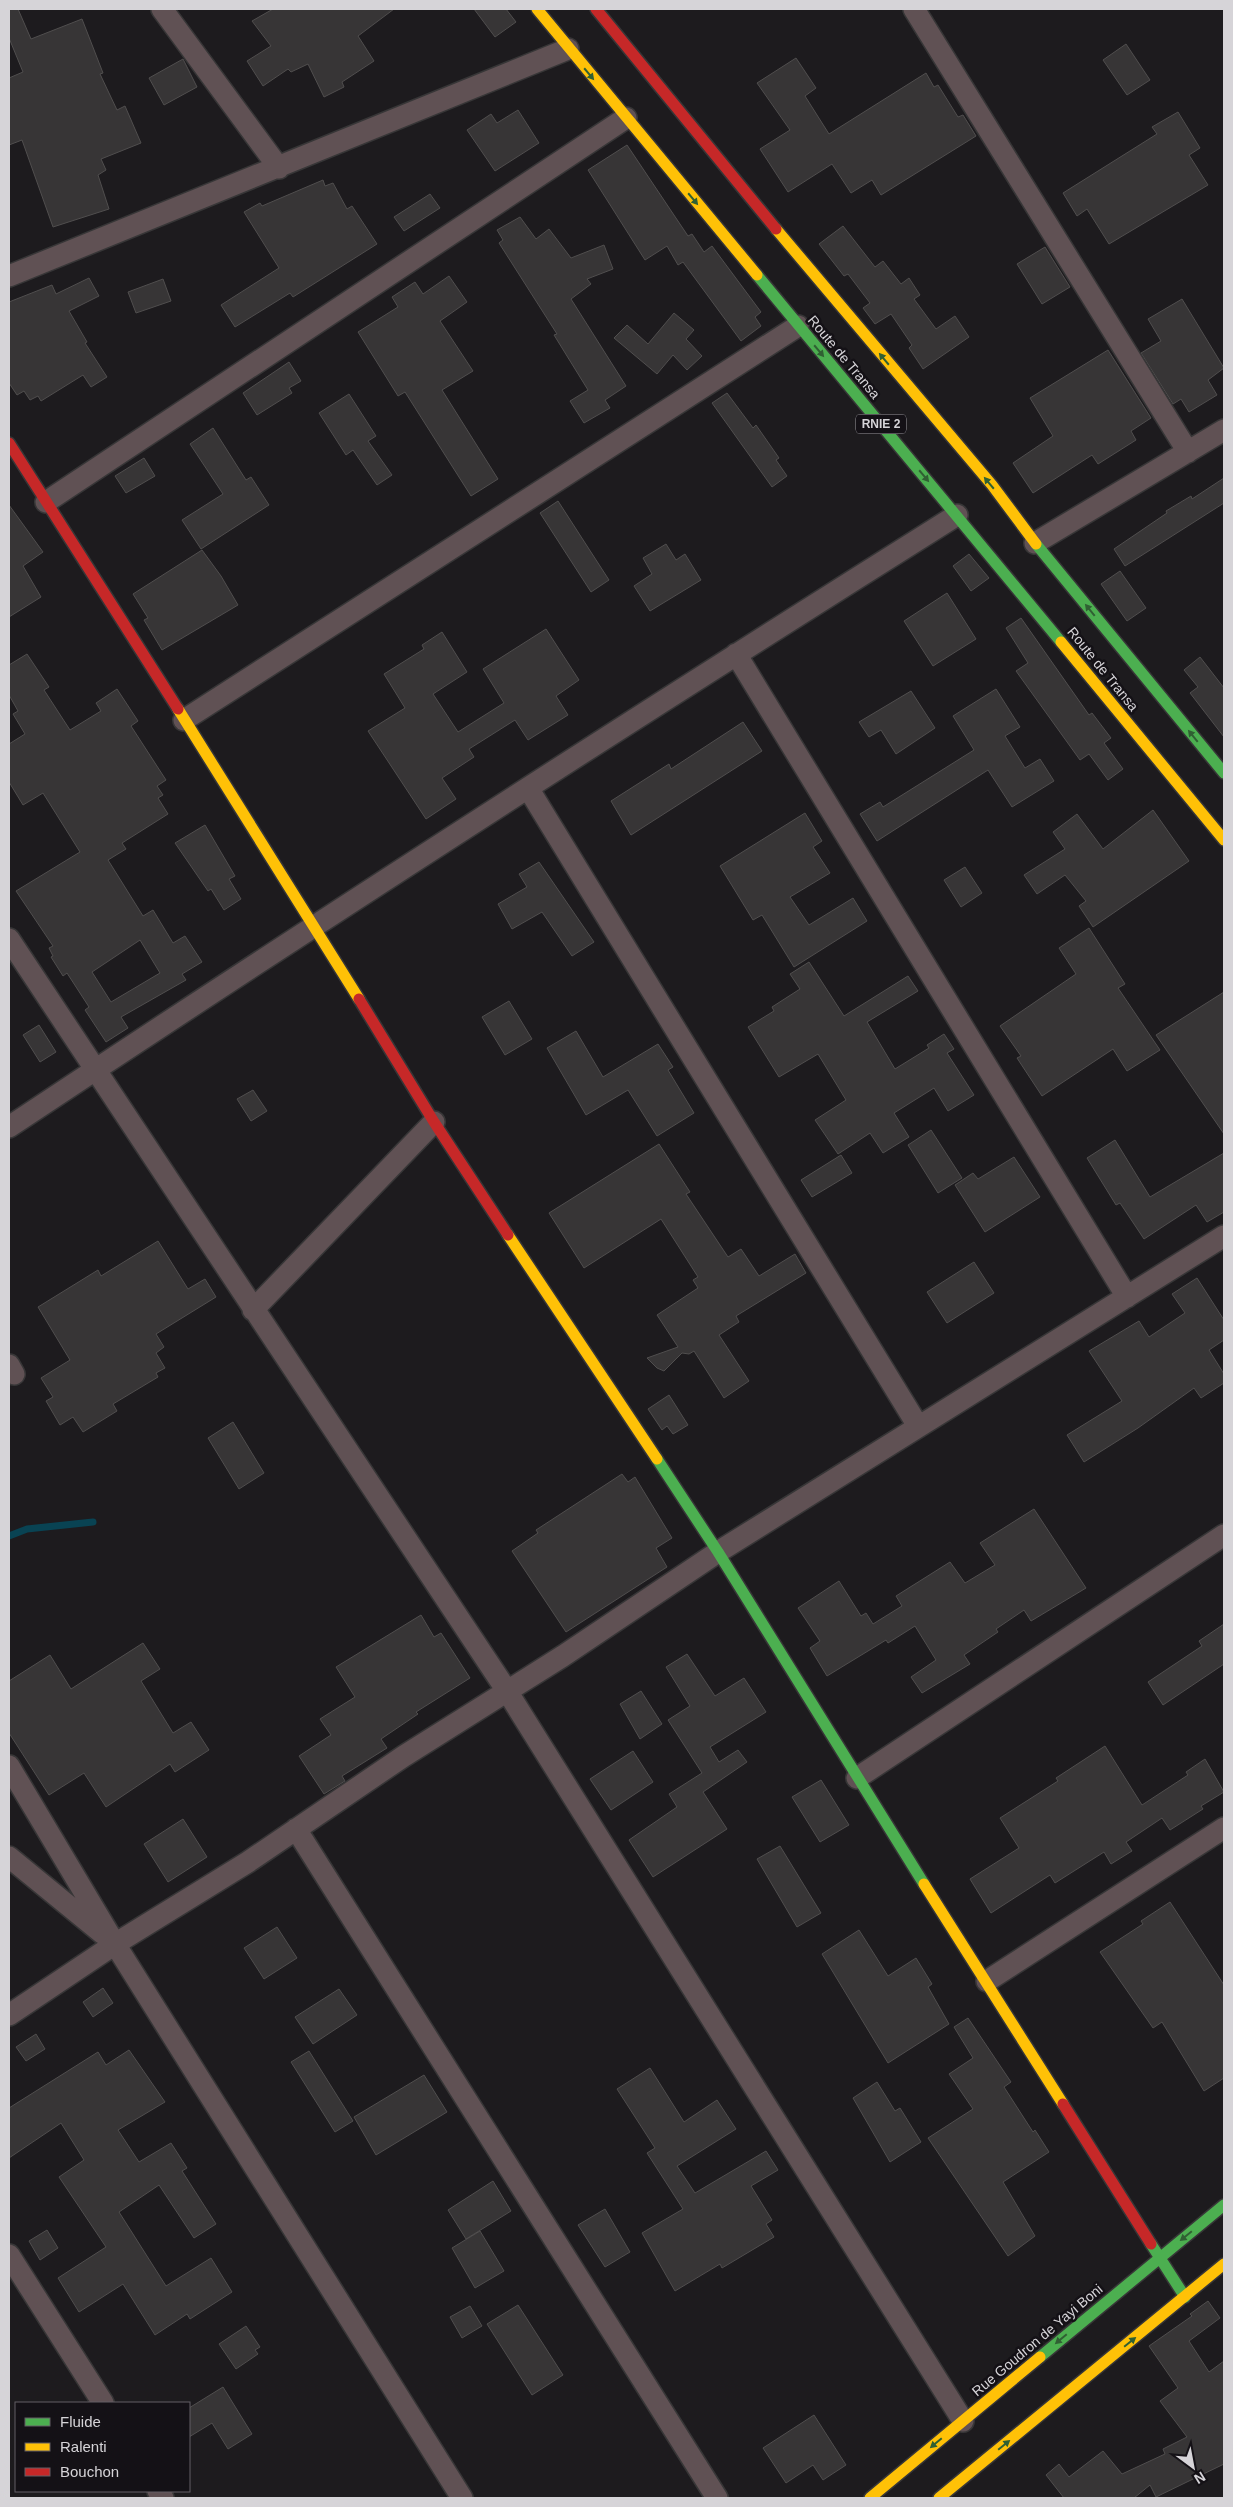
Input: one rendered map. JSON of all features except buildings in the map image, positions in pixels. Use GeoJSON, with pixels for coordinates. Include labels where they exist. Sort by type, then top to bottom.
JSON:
{"type":"FeatureCollection","features":[{"type":"Feature","properties":{"kind":"street"},"geometry":{"type":"LineString","coordinates":[[162,9],[279,168]]}},
{"type":"Feature","properties":{"kind":"street","name":"Route de Transa"},"geometry":{"type":"LineString","coordinates":[[537,9],[798,326],[958,515],[1224,840]]}},
{"type":"Feature","properties":{"kind":"street","name":"Route de Transa"},"geometry":{"type":"LineString","coordinates":[[596,9],[828,293],[992,486],[1035,543],[1217,752],[1224,773]]}},
{"type":"Feature","properties":{"kind":"street"},"geometry":{"type":"LineString","coordinates":[[914,9],[1188,452]]}},
{"type":"Feature","properties":{"kind":"street"},"geometry":{"type":"LineString","coordinates":[[9,276],[279,168],[568,49]]}},
{"type":"Feature","properties":{"kind":"street"},"geometry":{"type":"LineString","coordinates":[[46,502],[626,118]]}},
{"type":"Feature","properties":{"kind":"street"},"geometry":{"type":"LineString","coordinates":[[184,720],[798,326]]}},
{"type":"Feature","properties":{"kind":"street"},"geometry":{"type":"LineString","coordinates":[[1035,543],[1224,430]]}},
{"type":"Feature","properties":{"kind":"street"},"geometry":{"type":"LineString","coordinates":[[9,443],[314,925],[434,1122],[718,1552],[857,1778],[1185,2297]]}},
{"type":"Feature","properties":{"kind":"street"},"geometry":{"type":"LineString","coordinates":[[9,1127],[314,925],[736,654],[958,515]]}},
{"type":"Feature","properties":{"kind":"street"},"geometry":{"type":"LineString","coordinates":[[736,654],[1126,1297]]}},
{"type":"Feature","properties":{"kind":"street"},"geometry":{"type":"LineString","coordinates":[[528,788],[918,1426]]}},
{"type":"Feature","properties":{"kind":"street"},"geometry":{"type":"LineString","coordinates":[[9,939],[94,1071],[507,1691],[963,2421]]}},
{"type":"Feature","properties":{"kind":"street"},"geometry":{"type":"LineString","coordinates":[[253,1310],[434,1122]]}},
{"type":"Feature","properties":{"kind":"street"},"geometry":{"type":"LineString","coordinates":[[9,2015],[115,1944],[248,1862],[404,1756],[507,1691],[718,1552],[1224,1236]]}},
{"type":"Feature","properties":{"kind":"street"},"geometry":{"type":"LineString","coordinates":[[857,1778],[1224,1535]]}},
{"type":"Feature","properties":{"kind":"street"},"geometry":{"type":"LineString","coordinates":[[9,1766],[115,1944],[462,2498]]}},
{"type":"Feature","properties":{"kind":"street"},"geometry":{"type":"LineString","coordinates":[[987,1981],[1224,1828]]}},
{"type":"Feature","properties":{"kind":"street"},"geometry":{"type":"LineString","coordinates":[[296,1830],[717,2498]]}},
{"type":"Feature","properties":{"kind":"street"},"geometry":{"type":"LineString","coordinates":[[9,1857],[115,1944]]}},
{"type":"Feature","properties":{"kind":"street","name":"Rue Goudron de Yayi Boni"},"geometry":{"type":"LineString","coordinates":[[870,2498],[1224,2205]]}},
{"type":"Feature","properties":{"kind":"street"},"geometry":{"type":"LineString","coordinates":[[9,2255],[102,2402]]}},
{"type":"Feature","properties":{"kind":"street"},"geometry":{"type":"LineString","coordinates":[[939,2498],[1224,2264]]}},
{"type":"Feature","properties":{"kind":"waterway"},"geometry":{"type":"LineString","coordinates":[[9,1536],[27,1529],[93,1522]]}},
{"type":"Feature","properties":{"kind":"traffic: fast"},"geometry":{"type":"LineString","coordinates":[[757,275],[1061,642]]}},
{"type":"Feature","properties":{"kind":"traffic: fast"},"geometry":{"type":"LineString","coordinates":[[1036,544],[1224,773]]}},
{"type":"Feature","properties":{"kind":"traffic: fast"},"geometry":{"type":"LineString","coordinates":[[657,1459],[718,1552],[924,1884]]}},
{"type":"Feature","properties":{"kind":"traffic: fast"},"geometry":{"type":"LineString","coordinates":[[1040,2357],[1224,2205]]}},
{"type":"Feature","properties":{"kind":"traffic: fast"},"geometry":{"type":"LineString","coordinates":[[1151,2244],[1185,2297]]}},
{"type":"Feature","properties":{"kind":"traffic: slow"},"geometry":{"type":"LineString","coordinates":[[537,9],[757,275]]}},
{"type":"Feature","properties":{"kind":"traffic: slow"},"geometry":{"type":"LineString","coordinates":[[776,229],[992,485],[1036,544]]}},
{"type":"Feature","properties":{"kind":"traffic: slow"},"geometry":{"type":"LineString","coordinates":[[1061,642],[1224,840]]}},
{"type":"Feature","properties":{"kind":"traffic: slow"},"geometry":{"type":"LineString","coordinates":[[178,709],[359,999]]}},
{"type":"Feature","properties":{"kind":"traffic: slow"},"geometry":{"type":"LineString","coordinates":[[508,1235],[657,1459]]}},
{"type":"Feature","properties":{"kind":"traffic: slow"},"geometry":{"type":"LineString","coordinates":[[924,1884],[1063,2104]]}},
{"type":"Feature","properties":{"kind":"traffic: slow"},"geometry":{"type":"LineString","coordinates":[[939,2498],[1224,2264]]}},
{"type":"Feature","properties":{"kind":"traffic: slow"},"geometry":{"type":"LineString","coordinates":[[870,2498],[1040,2357]]}},
{"type":"Feature","properties":{"kind":"traffic: jam"},"geometry":{"type":"LineString","coordinates":[[596,9],[776,229]]}},
{"type":"Feature","properties":{"kind":"traffic: jam"},"geometry":{"type":"LineString","coordinates":[[9,443],[178,709]]}},
{"type":"Feature","properties":{"kind":"traffic: jam"},"geometry":{"type":"LineString","coordinates":[[359,999],[434,1122],[508,1235]]}},
{"type":"Feature","properties":{"kind":"traffic: jam"},"geometry":{"type":"LineString","coordinates":[[1063,2104],[1151,2244]]}}]}
